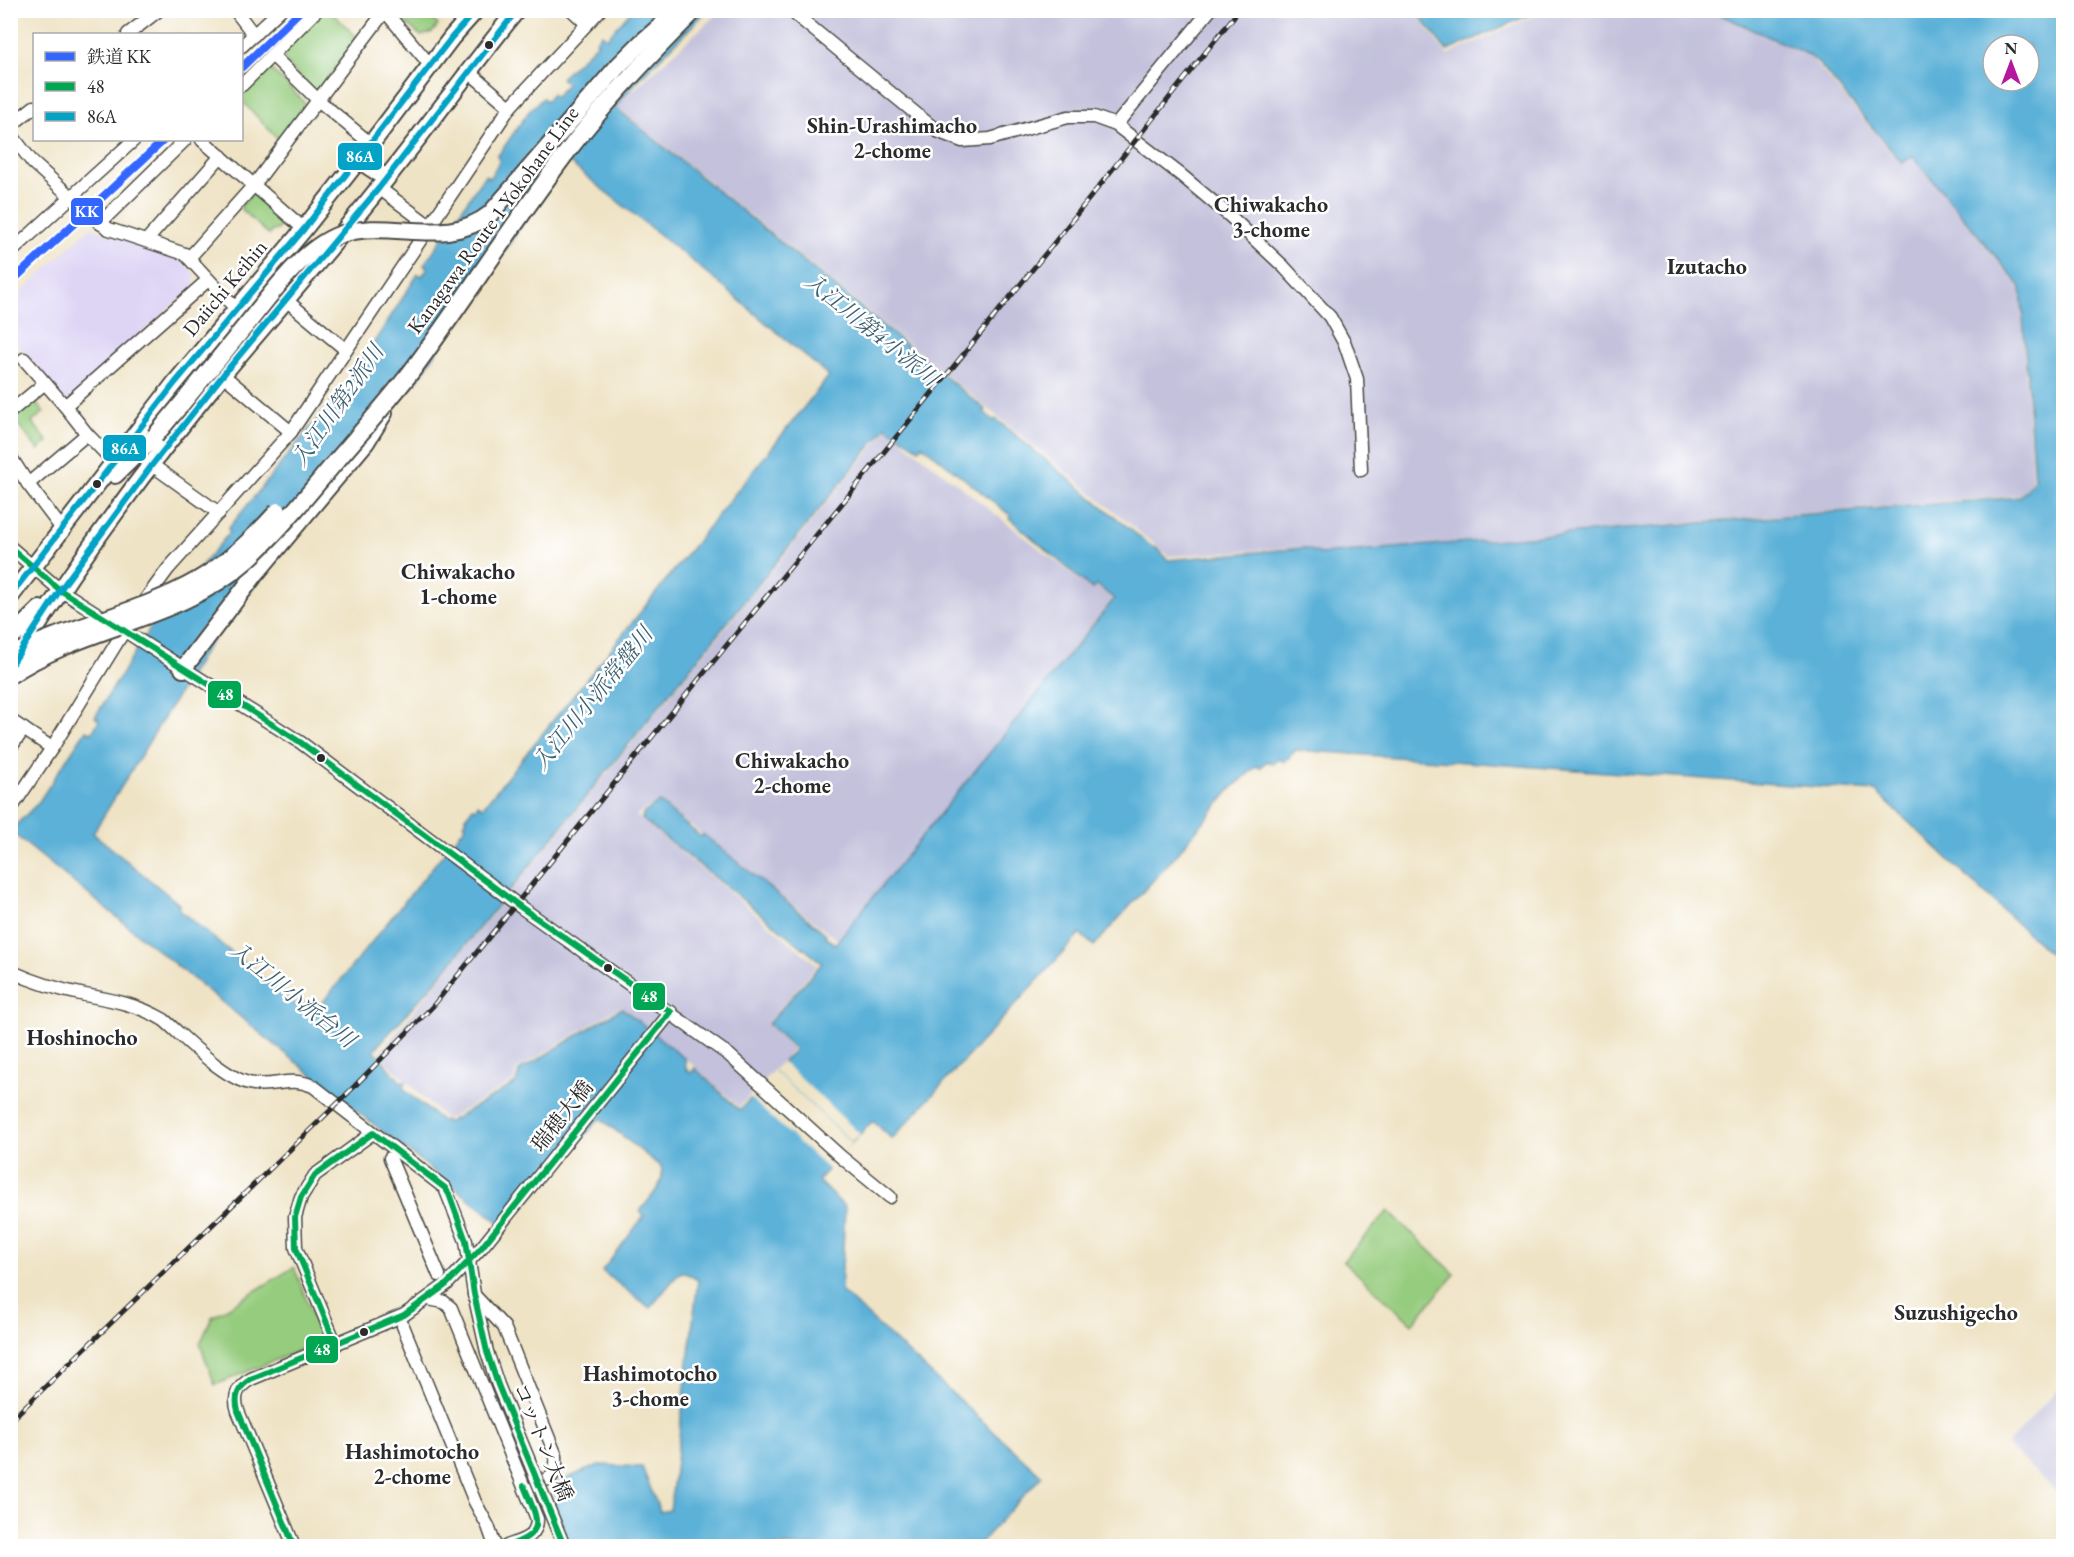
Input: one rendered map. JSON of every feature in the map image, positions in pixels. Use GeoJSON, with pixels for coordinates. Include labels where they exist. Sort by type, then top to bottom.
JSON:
{"type":"FeatureCollection","features":[{"type":"Feature","properties":{"kind":"highway","name":"Daiichi Keihin"},"geometry":{"type":"LineString","coordinates":[[10,597],[175,383],[304,229],[452,37],[476,10]]}},
{"type":"Feature","properties":{"kind":"highway"},"geometry":{"type":"LineString","coordinates":[[10,668],[60,590],[152,465],[223,375],[383,183],[517,10]]}},
{"type":"Feature","properties":{"kind":"highway"},"geometry":{"type":"LineString","coordinates":[[73,515],[155,436],[310,252],[332,238],[361,230],[450,232],[480,222],[490,214],[618,66],[679,10]]}},
{"type":"Feature","properties":{"kind":"highway","name":"Kanagawa Route 1 Yokohane Line"},"geometry":{"type":"LineString","coordinates":[[10,656],[49,638],[141,606],[179,590],[213,571],[253,538],[402,366],[557,147],[620,72],[679,10]]}},
{"type":"Feature","properties":{"kind":"highway","name":"Kanagawa Route 1 Yokohane Line"},"geometry":{"type":"LineString","coordinates":[[10,675],[58,649],[186,600],[219,582],[261,547],[381,410],[411,372],[565,154],[628,80],[695,10]]}},
{"type":"Feature","properties":{"kind":"highway"},"geometry":{"type":"LineString","coordinates":[[359,160],[383,183]]}},
{"type":"Feature","properties":{"kind":"highway"},"geometry":{"type":"LineString","coordinates":[[183,669],[257,572],[366,442],[411,372]]}},
{"type":"Feature","properties":{"kind":"highway"},"geometry":{"type":"LineString","coordinates":[[10,638],[60,590]]}},
{"type":"Feature","properties":{"kind":"street"},"geometry":{"type":"LineString","coordinates":[[142,30],[159,10]]}},
{"type":"Feature","properties":{"kind":"street"},"geometry":{"type":"LineString","coordinates":[[235,10],[254,34]]}},
{"type":"Feature","properties":{"kind":"street"},"geometry":{"type":"LineString","coordinates":[[243,45],[280,10]]}},
{"type":"Feature","properties":{"kind":"street"},"geometry":{"type":"LineString","coordinates":[[243,84],[317,10]]}},
{"type":"Feature","properties":{"kind":"street"},"geometry":{"type":"LineString","coordinates":[[572,10],[587,24]]}},
{"type":"Feature","properties":{"kind":"street"},"geometry":{"type":"LineString","coordinates":[[10,810],[52,748],[124,631],[168,569],[291,432],[510,107],[600,10]]}},
{"type":"Feature","properties":{"kind":"street"},"geometry":{"type":"LineString","coordinates":[[790,10],[937,131],[962,141],[990,139],[1068,117],[1094,117],[1116,125],[1181,175],[1231,217],[1284,267],[1330,317],[1345,344],[1357,379],[1361,470]]}},
{"type":"Feature","properties":{"kind":"street"},"geometry":{"type":"LineString","coordinates":[[1116,125],[1210,10]]}},
{"type":"Feature","properties":{"kind":"street"},"geometry":{"type":"LineString","coordinates":[[189,258],[254,185],[385,11],[431,66]]}},
{"type":"Feature","properties":{"kind":"street"},"geometry":{"type":"LineString","coordinates":[[272,55],[318,100],[371,144]]}},
{"type":"Feature","properties":{"kind":"street"},"geometry":{"type":"LineString","coordinates":[[468,71],[510,107]]}},
{"type":"Feature","properties":{"kind":"street"},"geometry":{"type":"LineString","coordinates":[[10,126],[33,108]]}},
{"type":"Feature","properties":{"kind":"street"},"geometry":{"type":"LineString","coordinates":[[10,133],[33,163],[100,223],[109,229],[185,254],[236,309]]}},
{"type":"Feature","properties":{"kind":"street"},"geometry":{"type":"LineString","coordinates":[[100,223],[184,141]]}},
{"type":"Feature","properties":{"kind":"street"},"geometry":{"type":"LineString","coordinates":[[203,141],[304,229]]}},
{"type":"Feature","properties":{"kind":"street"},"geometry":{"type":"LineString","coordinates":[[10,253],[71,197],[120,144]]}},
{"type":"Feature","properties":{"kind":"street"},"geometry":{"type":"LineString","coordinates":[[146,241],[221,156]]}},
{"type":"Feature","properties":{"kind":"street"},"geometry":{"type":"LineString","coordinates":[[383,183],[430,226]]}},
{"type":"Feature","properties":{"kind":"street"},"geometry":{"type":"LineString","coordinates":[[65,406],[208,280]]}},
{"type":"Feature","properties":{"kind":"street"},"geometry":{"type":"LineString","coordinates":[[286,300],[346,350]]}},
{"type":"Feature","properties":{"kind":"street"},"geometry":{"type":"LineString","coordinates":[[24,359],[87,434],[114,462]]}},
{"type":"Feature","properties":{"kind":"street"},"geometry":{"type":"LineString","coordinates":[[223,375],[291,432]]}},
{"type":"Feature","properties":{"kind":"street"},"geometry":{"type":"LineString","coordinates":[[10,412],[45,383]]}},
{"type":"Feature","properties":{"kind":"street"},"geometry":{"type":"LineString","coordinates":[[28,484],[87,434]]}},
{"type":"Feature","properties":{"kind":"street"},"geometry":{"type":"LineString","coordinates":[[10,456],[62,529]]}},
{"type":"Feature","properties":{"kind":"street"},"geometry":{"type":"LineString","coordinates":[[152,465],[219,513]]}},
{"type":"Feature","properties":{"kind":"street"},"geometry":{"type":"LineString","coordinates":[[10,547],[60,590],[300,742],[560,936],[671,1012],[729,1055],[840,1156],[890,1197]]}},
{"type":"Feature","properties":{"kind":"street"},"geometry":{"type":"LineString","coordinates":[[10,720],[52,748]]}},
{"type":"Feature","properties":{"kind":"street"},"geometry":{"type":"LineString","coordinates":[[10,748],[24,729]]}},
{"type":"Feature","properties":{"kind":"street"},"geometry":{"type":"LineString","coordinates":[[10,971],[54,987],[136,1006],[164,1020],[227,1074],[242,1082],[254,1084],[292,1081],[308,1084],[333,1100],[445,1188],[449,1194],[463,1232],[470,1262],[428,1299],[404,1315],[251,1379],[241,1386],[236,1395],[238,1411],[294,1546]]}},
{"type":"Feature","properties":{"kind":"street","name":"瑞穂大橋"},"geometry":{"type":"LineString","coordinates":[[470,1262],[671,1012]]}},
{"type":"Feature","properties":{"kind":"street"},"geometry":{"type":"LineString","coordinates":[[336,1345],[296,1248],[295,1217],[301,1197],[315,1176],[373,1133]]}},
{"type":"Feature","properties":{"kind":"street"},"geometry":{"type":"LineString","coordinates":[[390,1158],[439,1275]]}},
{"type":"Feature","properties":{"kind":"street","name":"コットン大橋"},"geometry":{"type":"LineString","coordinates":[[470,1262],[474,1294],[487,1352],[498,1385],[564,1546]]}},
{"type":"Feature","properties":{"kind":"street"},"geometry":{"type":"LineString","coordinates":[[474,1294],[504,1327],[556,1456],[557,1466],[553,1474],[547,1481],[534,1486]]}},
{"type":"Feature","properties":{"kind":"street"},"geometry":{"type":"LineString","coordinates":[[428,1299],[444,1302],[451,1308],[537,1519],[536,1529],[531,1536],[507,1546]]}},
{"type":"Feature","properties":{"kind":"street"},"geometry":{"type":"LineString","coordinates":[[404,1326],[475,1502],[494,1543]]}},
{"type":"Feature","properties":{"kind":"street"},"geometry":{"type":"LineString","coordinates":[[520,1478],[534,1486]]}},
{"type":"Feature","properties":{"kind":"street"},"geometry":{"type":"LineString","coordinates":[[531,1503],[534,1486]]}},
{"type":"Feature","properties":{"kind":"shaded area"},"geometry":{"type":"Polygon","coordinates":[[[720,11],[1414,11],[1447,55],[1545,11],[1661,11],[1668,19],[1687,11],[1709,11],[1809,56],[1901,164],[1912,156],[2020,288],[2032,480],[2020,495],[1321,554],[1304,547],[1169,556],[616,106],[720,11]]]}},
{"type":"Feature","properties":{"kind":"shaded area"},"geometry":{"type":"Polygon","coordinates":[[[91,227],[180,260],[195,275],[194,286],[66,402],[11,337],[11,302],[91,227]]]}},
{"type":"Feature","properties":{"kind":"shaded area"},"geometry":{"type":"Polygon","coordinates":[[[887,429],[1092,590],[1096,586],[1112,599],[988,757],[838,940],[659,801],[636,815],[817,965],[766,1024],[793,1049],[739,1107],[691,1063],[621,1006],[516,1070],[514,1081],[446,1120],[379,1054],[887,429]]]}},
{"type":"Feature","properties":{"kind":"shaded area"},"geometry":{"type":"Polygon","coordinates":[[[2063,1383],[2063,1498],[2007,1445],[2063,1383]]]}},
{"type":"Feature","properties":{"kind":"green space"},"geometry":{"type":"Polygon","coordinates":[[[320,11],[330,11],[358,38],[316,95],[278,53],[320,11]]]}},
{"type":"Feature","properties":{"kind":"green space"},"geometry":{"type":"Polygon","coordinates":[[[401,11],[426,11],[438,25],[433,32],[421,36],[400,18],[403,13],[401,11]]]}},
{"type":"Feature","properties":{"kind":"green space"},"geometry":{"type":"Polygon","coordinates":[[[267,65],[307,105],[279,140],[243,102],[243,88],[267,65]]]}},
{"type":"Feature","properties":{"kind":"green space"},"geometry":{"type":"Polygon","coordinates":[[[253,192],[286,219],[277,230],[272,231],[269,235],[240,208],[253,192]]]}},
{"type":"Feature","properties":{"kind":"green space"},"geometry":{"type":"Polygon","coordinates":[[[32,397],[44,412],[32,422],[48,442],[38,450],[11,415],[32,397]]]}},
{"type":"Feature","properties":{"kind":"green space"},"geometry":{"type":"Polygon","coordinates":[[[1388,1211],[1455,1274],[1412,1324],[1343,1261],[1388,1211]]]}},
{"type":"Feature","properties":{"kind":"green space"},"geometry":{"type":"Polygon","coordinates":[[[294,1267],[322,1341],[215,1385],[200,1344],[212,1317],[294,1267]]]}},
{"type":"Feature","properties":{"kind":"water"},"geometry":{"type":"Polygon","coordinates":[[[631,11],[707,11],[640,78],[615,107],[986,410],[984,412],[994,421],[996,419],[1152,547],[1157,548],[1168,560],[1304,548],[1321,554],[2020,497],[2034,480],[2021,287],[1913,156],[1902,163],[1820,65],[1809,55],[1712,11],[2063,11],[2063,966],[1875,791],[1296,750],[1284,762],[1279,758],[1273,764],[1267,761],[1260,768],[1257,766],[1231,789],[1175,856],[1094,946],[1080,934],[892,1139],[872,1122],[827,1168],[828,1170],[818,1181],[845,1207],[841,1291],[1042,1476],[977,1546],[563,1546],[555,1517],[555,1483],[599,1465],[642,1467],[660,1512],[670,1510],[698,1280],[684,1272],[679,1273],[650,1308],[602,1271],[644,1216],[640,1211],[662,1179],[661,1167],[600,1118],[505,1227],[363,1116],[10,831],[38,803],[86,730],[92,733],[99,720],[95,717],[153,623],[230,532],[228,529],[336,396],[339,397],[418,274],[422,276],[428,268],[424,265],[485,175],[490,178],[500,160],[497,157],[530,110],[543,98],[546,101],[552,94],[555,97],[567,84],[561,78],[598,43],[596,41],[602,34],[607,38],[631,11]],[[566,160],[419,378],[373,432],[206,649],[93,833],[180,905],[178,909],[296,1005],[300,1000],[308,1006],[318,1008],[466,826],[465,818],[473,807],[476,808],[478,804],[483,807],[829,376],[696,264],[566,160]],[[886,427],[437,980],[374,1050],[400,1081],[406,1082],[404,1090],[442,1121],[452,1120],[516,1083],[519,1071],[622,1008],[685,1059],[686,1069],[691,1073],[695,1068],[738,1109],[741,1109],[794,1051],[794,1048],[768,1024],[822,963],[642,819],[643,814],[659,802],[701,837],[703,834],[826,934],[825,936],[835,944],[1114,599],[1097,585],[1092,589],[1009,518],[1011,516],[922,445],[919,449],[886,427]]]}},
{"type":"Feature","properties":{"kind":"water"},"geometry":{"type":"Polygon","coordinates":[[[1416,11],[1538,11],[1447,51],[1416,11]]]}},
{"type":"Feature","properties":{"kind":"pier"},"geometry":{"type":"Polygon","coordinates":[[[783,1062],[860,1134],[852,1142],[774,1070],[783,1062]]]}},
{"type":"Feature","properties":{"kind":"pier"},"geometry":{"type":"Polygon","coordinates":[[[774,1071],[852,1143],[828,1169],[749,1097],[774,1071]]]}},
{"type":"Feature","properties":{"kind":"railway"},"geometry":{"type":"LineString","coordinates":[[10,1421],[341,1100],[433,1006],[1050,248],[1239,10]]}},
{"type":"Feature","properties":{"kind":"rail line","name":"KK"},"geometry":{"type":"LineString","coordinates":[[243,66],[301,10]]}},
{"type":"Feature","properties":{"kind":"rail line","name":"KK"},"geometry":{"type":"LineString","coordinates":[[10,283],[163,141]]}},
{"type":"Feature","properties":{"kind":"transit line","name":"86A"},"geometry":{"type":"LineString","coordinates":[[10,596],[175,383],[304,229],[452,37],[476,10]]}},
{"type":"Feature","properties":{"kind":"transit line","name":"86A"},"geometry":{"type":"LineString","coordinates":[[10,667],[60,590],[152,465],[223,375],[379,188],[517,10]]}},
{"type":"Feature","properties":{"kind":"transit line","name":"48"},"geometry":{"type":"LineString","coordinates":[[10,547],[60,590],[300,742],[522,908],[671,1012],[482,1247],[447,1284],[404,1315],[251,1379],[240,1389],[237,1396],[238,1411],[294,1546]]}},
{"type":"Feature","properties":{"kind":"transit line","name":"48"},"geometry":{"type":"LineString","coordinates":[[336,1345],[296,1248],[295,1217],[301,1197],[315,1175],[373,1133],[445,1188],[449,1194],[466,1241],[474,1294],[487,1352],[498,1385],[564,1546]]}},
{"type":"Feature","properties":{"kind":"transit line","name":"48"},"geometry":{"type":"LineString","coordinates":[[507,1546],[529,1536],[536,1524],[533,1507],[524,1486]]}},
{"type":"Feature","properties":{"kind":"district","name":"Shin-Urashimacho 2-chome"},"geometry":{"type":"Point","coordinates":[892,138]}},
{"type":"Feature","properties":{"kind":"district","name":"Chiwakacho 3-chome"},"geometry":{"type":"Point","coordinates":[1271,216]}},
{"type":"Feature","properties":{"kind":"district","name":"Izutacho"},"geometry":{"type":"Point","coordinates":[1707,266]}},
{"type":"Feature","properties":{"kind":"district","name":"Chiwakacho 1-chome"},"geometry":{"type":"Point","coordinates":[458,584]}},
{"type":"Feature","properties":{"kind":"district","name":"Chiwakacho 2-chome"},"geometry":{"type":"Point","coordinates":[792,772]}},
{"type":"Feature","properties":{"kind":"district","name":"Hoshinocho"},"geometry":{"type":"Point","coordinates":[82,1037]}},
{"type":"Feature","properties":{"kind":"district","name":"Suzushigecho"},"geometry":{"type":"Point","coordinates":[1956,1312]}},
{"type":"Feature","properties":{"kind":"district","name":"Hashimotocho 3-chome"},"geometry":{"type":"Point","coordinates":[650,1386]}},
{"type":"Feature","properties":{"kind":"district","name":"Hashimotocho 2-chome"},"geometry":{"type":"Point","coordinates":[412,1464]}},
{"type":"Feature","properties":{"kind":"water label","name":"入江川第4小派川"},"geometry":{"type":"Point","coordinates":[872,329]}},
{"type":"Feature","properties":{"kind":"water label","name":"入江川第2派川"},"geometry":{"type":"Point","coordinates":[337,405]}},
{"type":"Feature","properties":{"kind":"water label","name":"入江川小派常盤川"},"geometry":{"type":"Point","coordinates":[592,698]}},
{"type":"Feature","properties":{"kind":"water label","name":"入江川小派台川"},"geometry":{"type":"Point","coordinates":[293,994]}}]}
